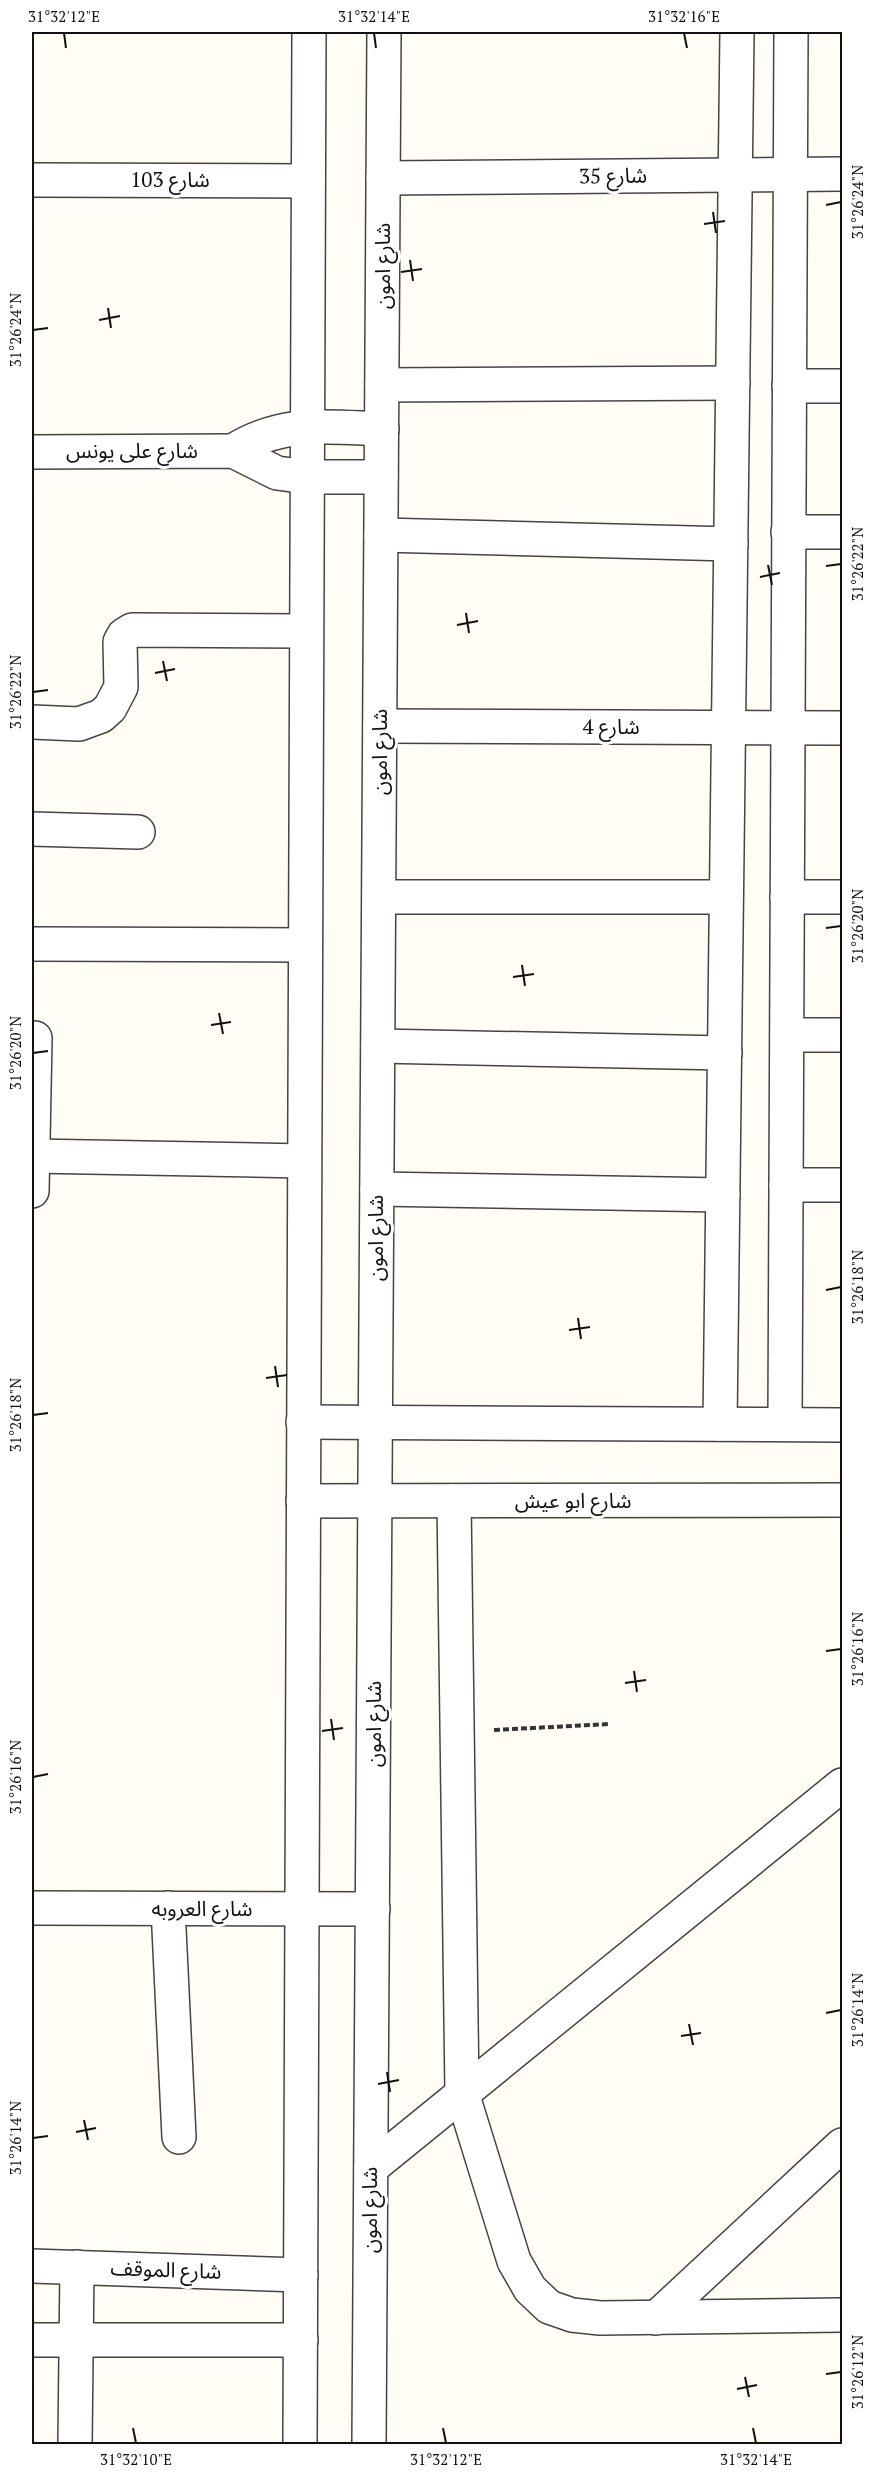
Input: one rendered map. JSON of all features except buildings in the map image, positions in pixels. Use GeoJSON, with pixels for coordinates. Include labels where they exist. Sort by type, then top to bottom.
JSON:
{"type":"FeatureCollection","features":[{"type":"Feature","properties":{"kind":"street"},"geometry":{"type":"LineString","coordinates":[[300,2445],[309,32]]}},
{"type":"Feature","properties":{"kind":"street","name":"شارع امون"},"geometry":{"type":"LineString","coordinates":[[369,2445],[384,32]]}},
{"type":"Feature","properties":{"kind":"street"},"geometry":{"type":"LineString","coordinates":[[720,1424],[737,32]]}},
{"type":"Feature","properties":{"kind":"street"},"geometry":{"type":"LineString","coordinates":[[785,1424],[790,32]]}},
{"type":"Feature","properties":{"kind":"street","name":"شارع 35"},"geometry":{"type":"LineString","coordinates":[[383,178],[843,174]]}},
{"type":"Feature","properties":{"kind":"street","name":"شارع 103"},"geometry":{"type":"LineString","coordinates":[[32,180],[308,181]]}},
{"type":"Feature","properties":{"kind":"street"},"geometry":{"type":"LineString","coordinates":[[382,385],[733,383]]}},
{"type":"Feature","properties":{"kind":"street"},"geometry":{"type":"LineString","coordinates":[[789,386],[843,386]]}},
{"type":"Feature","properties":{"kind":"street","name":"شارع على يونس"},"geometry":{"type":"LineString","coordinates":[[232,451],[255,437],[307,427],[381,429]]}},
{"type":"Feature","properties":{"kind":"street","name":"شارع على يونس"},"geometry":{"type":"LineString","coordinates":[[32,452],[232,451],[277,473],[307,477],[381,477]]}},
{"type":"Feature","properties":{"kind":"street"},"geometry":{"type":"LineString","coordinates":[[789,532],[843,532]]}},
{"type":"Feature","properties":{"kind":"street"},"geometry":{"type":"LineString","coordinates":[[381,535],[731,544]]}},
{"type":"Feature","properties":{"kind":"street"},"geometry":{"type":"LineString","coordinates":[[32,722],[80,724],[101,716],[110,708],[122,687],[120,642],[124,635],[132,630],[306,631]]}},
{"type":"Feature","properties":{"kind":"street","name":"شارع 4"},"geometry":{"type":"LineString","coordinates":[[380,726],[843,728]]}},
{"type":"Feature","properties":{"kind":"street"},"geometry":{"type":"LineString","coordinates":[[32,829],[138,832]]}},
{"type":"Feature","properties":{"kind":"street"},"geometry":{"type":"LineString","coordinates":[[379,897],[726,897]]}},
{"type":"Feature","properties":{"kind":"street"},"geometry":{"type":"LineString","coordinates":[[787,897],[843,897]]}},
{"type":"Feature","properties":{"kind":"street"},"geometry":{"type":"LineString","coordinates":[[32,944],[304,945]]}},
{"type":"Feature","properties":{"kind":"street"},"geometry":{"type":"LineString","coordinates":[[787,1035],[843,1035]]}},
{"type":"Feature","properties":{"kind":"street"},"geometry":{"type":"LineString","coordinates":[[32,1191],[35,1038]]}},
{"type":"Feature","properties":{"kind":"street"},"geometry":{"type":"LineString","coordinates":[[378,1046],[725,1053]]}},
{"type":"Feature","properties":{"kind":"street"},"geometry":{"type":"LineString","coordinates":[[32,1156],[304,1161]]}},
{"type":"Feature","properties":{"kind":"street"},"geometry":{"type":"LineString","coordinates":[[786,1185],[843,1185]]}},
{"type":"Feature","properties":{"kind":"street"},"geometry":{"type":"LineString","coordinates":[[377,1189],[723,1195]]}},
{"type":"Feature","properties":{"kind":"street"},"geometry":{"type":"LineString","coordinates":[[303,1422],[843,1425]]}},
{"type":"Feature","properties":{"kind":"street","name":"شارع ابو عيش"},"geometry":{"type":"LineString","coordinates":[[303,1501],[843,1500]]}},
{"type":"Feature","properties":{"kind":"street"},"geometry":{"type":"LineString","coordinates":[[454,1501],[462,2093],[514,2261],[530,2289],[549,2307],[572,2315],[600,2318],[843,2316]]}},
{"type":"Feature","properties":{"kind":"street"},"geometry":{"type":"LineString","coordinates":[[371,2168],[843,1785]]}},
{"type":"Feature","properties":{"kind":"street","name":"شارع العروبه"},"geometry":{"type":"LineString","coordinates":[[32,1908],[373,1909]]}},
{"type":"Feature","properties":{"kind":"street"},"geometry":{"type":"LineString","coordinates":[[168,1908],[179,2137]]}},
{"type":"Feature","properties":{"kind":"street"},"geometry":{"type":"LineString","coordinates":[[656,2318],[843,2145]]}},
{"type":"Feature","properties":{"kind":"street","name":"شارع الموقف"},"geometry":{"type":"LineString","coordinates":[[32,2266],[301,2275]]}},
{"type":"Feature","properties":{"kind":"street"},"geometry":{"type":"LineString","coordinates":[[75,2445],[77,2267]]}},
{"type":"Feature","properties":{"kind":"street"},"geometry":{"type":"LineString","coordinates":[[32,2340],[301,2340]]}},
{"type":"Feature","properties":{"kind":"path"},"geometry":{"type":"LineString","coordinates":[[458,1731],[610,1724]]}}]}
